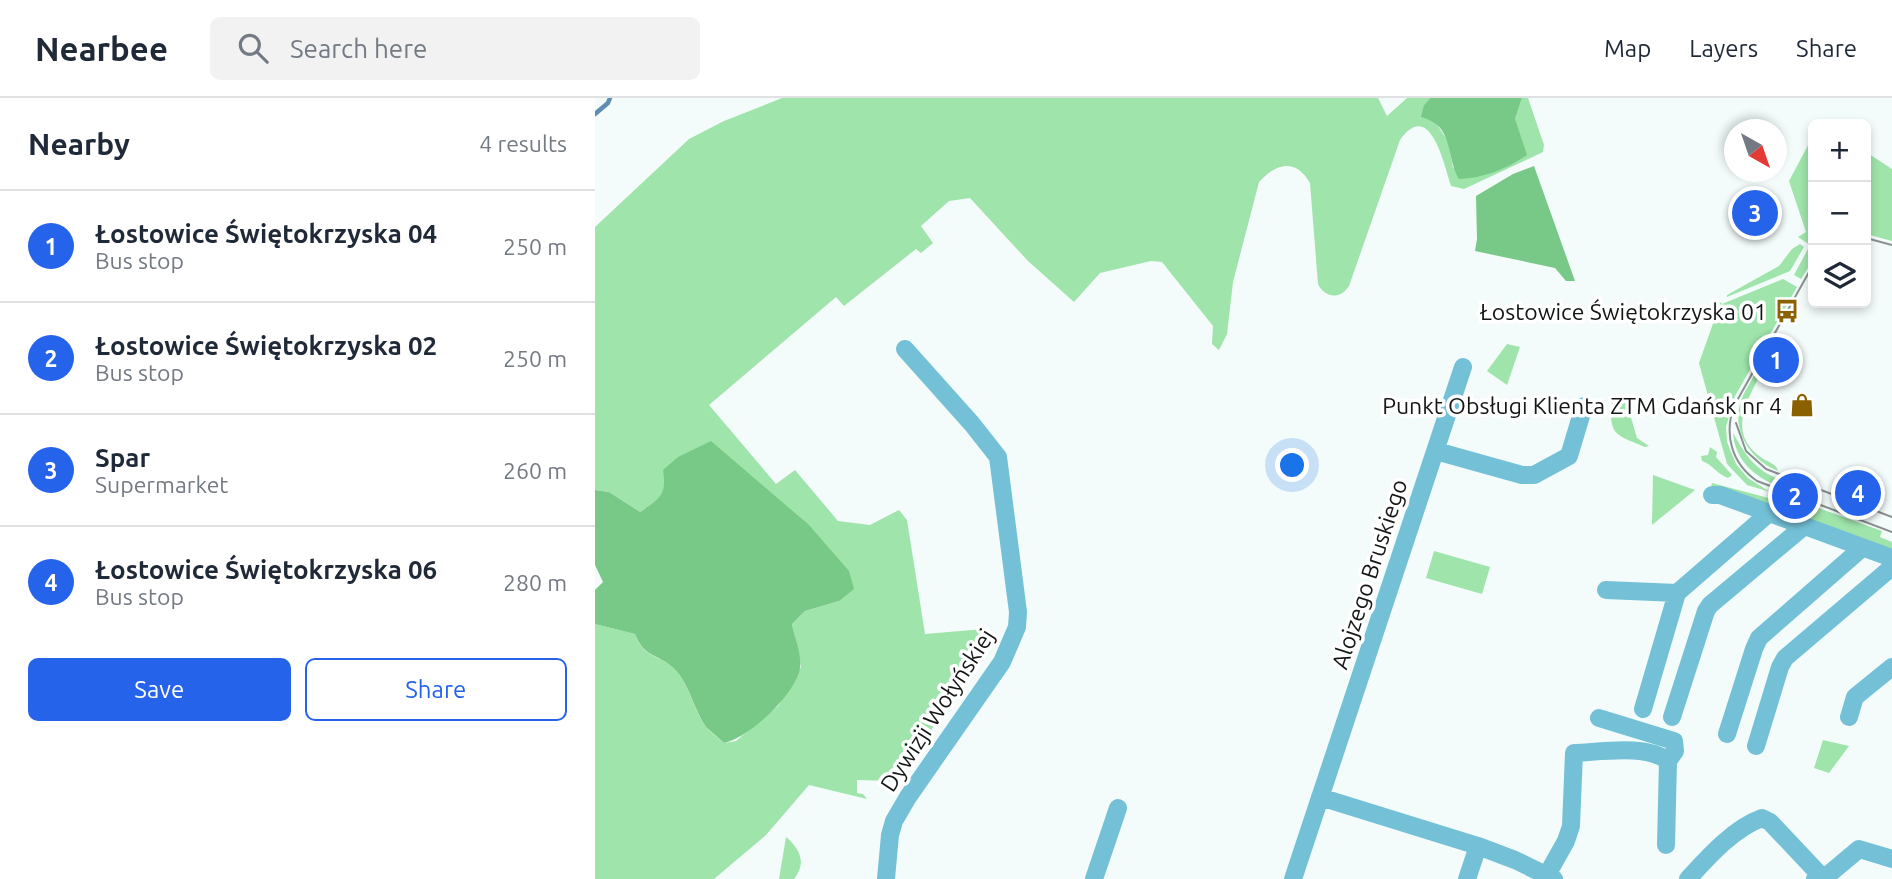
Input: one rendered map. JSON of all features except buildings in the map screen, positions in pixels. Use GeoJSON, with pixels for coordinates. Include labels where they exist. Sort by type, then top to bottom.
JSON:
{"type":"FeatureCollection","features":[{"type":"Feature","properties":{"kind":"street","name":"Dywizji Wołyńskiej"},"geometry":{"type":"LineString","coordinates":[[886,879],[894,821],[1002,662],[1017,627],[1018,612],[1018,596],[997,457],[972,424],[905,349]]}},
{"type":"Feature","properties":{"kind":"street","name":"Alojzego Bruskiego"},"geometry":{"type":"LineString","coordinates":[[1293,879],[1463,367]]}},
{"type":"Feature","properties":{"kind":"street"},"geometry":{"type":"LineString","coordinates":[[1436,451],[1522,475],[1534,475],[1569,456],[1584,406]]}},
{"type":"Feature","properties":{"kind":"street"},"geometry":{"type":"LineString","coordinates":[[1712,495],[1720,495],[1892,558]]}},
{"type":"Feature","properties":{"kind":"street"},"geometry":{"type":"LineString","coordinates":[[1643,709],[1677,593],[1768,514]]}},
{"type":"Feature","properties":{"kind":"street"},"geometry":{"type":"LineString","coordinates":[[1672,717],[1710,605],[1803,527]]}},
{"type":"Feature","properties":{"kind":"street"},"geometry":{"type":"LineString","coordinates":[[1727,734],[1759,638],[1862,548]]}},
{"type":"Feature","properties":{"kind":"street"},"geometry":{"type":"LineString","coordinates":[[1756,746],[1785,658],[1892,567]]}},
{"type":"Feature","properties":{"kind":"street"},"geometry":{"type":"LineString","coordinates":[[1607,590],[1677,593]]}},
{"type":"Feature","properties":{"kind":"street"},"geometry":{"type":"LineString","coordinates":[[1849,717],[1854,697],[1892,667]]}},
{"type":"Feature","properties":{"kind":"street"},"geometry":{"type":"LineString","coordinates":[[1599,718],[1672,739],[1676,745],[1668,761],[1666,845]]}},
{"type":"Feature","properties":{"kind":"street"},"geometry":{"type":"LineString","coordinates":[[1320,797],[1478,846],[1550,877],[1571,826],[1574,753],[1642,751],[1662,756],[1668,761]]}},
{"type":"Feature","properties":{"kind":"street"},"geometry":{"type":"LineString","coordinates":[[1094,879],[1118,808]]}},
{"type":"Feature","properties":{"kind":"street"},"geometry":{"type":"LineString","coordinates":[[1688,879],[1731,839],[1752,822],[1762,818],[1770,822],[1817,877],[1828,876],[1859,849],[1892,859]]}},
{"type":"Feature","properties":{"kind":"street"},"geometry":{"type":"LineString","coordinates":[[1467,879],[1478,846]]}},
{"type":"Feature","properties":{"kind":"green space"},"geometry":{"type":"Polygon","coordinates":[[[782,98],[1378,98],[1387,116],[1407,98],[1430,98],[1424,105],[1448,141],[1453,168],[1515,119],[1522,98],[1528,98],[1544,145],[1543,152],[1464,189],[1451,186],[1440,151],[1427,130],[1420,126],[1411,129],[1400,140],[1349,286],[1341,294],[1333,296],[1318,284],[1310,183],[1299,170],[1292,167],[1279,167],[1272,171],[1259,182],[1233,282],[1227,334],[1219,350],[1212,344],[1213,326],[1162,262],[1151,261],[1100,273],[1074,302],[1028,261],[970,198],[949,201],[921,226],[933,243],[921,253],[916,249],[844,306],[836,297],[709,405],[776,484],[795,470],[838,521],[870,525],[899,510],[907,520],[925,634],[984,629],[982,658],[895,781],[857,780],[857,793],[863,794],[867,799],[809,785],[766,835],[714,879],[595,879],[595,624],[635,634],[646,651],[671,666],[682,679],[702,722],[724,743],[736,741],[778,706],[801,667],[792,624],[805,611],[839,601],[665,485],[660,499],[640,512],[609,492],[595,490],[595,227],[689,139],[724,121],[782,98]]]}},
{"type":"Feature","properties":{"kind":"green space"},"geometry":{"type":"Polygon","coordinates":[[[1430,98],[1522,98],[1515,119],[1527,155],[1495,172],[1459,179],[1444,134],[1432,121],[1421,117],[1424,105],[1430,98]]]}},
{"type":"Feature","properties":{"kind":"green space"},"geometry":{"type":"Polygon","coordinates":[[[1808,145],[1808,244],[1798,237],[1806,232],[1789,181],[1808,145]]]}},
{"type":"Feature","properties":{"kind":"green space"},"geometry":{"type":"Polygon","coordinates":[[[1871,155],[1892,169],[1892,241],[1871,235],[1871,155]]]}},
{"type":"Feature","properties":{"kind":"green space"},"geometry":{"type":"Polygon","coordinates":[[[1534,166],[1575,281],[1566,281],[1555,268],[1475,251],[1476,196],[1513,174],[1534,166]]]}},
{"type":"Feature","properties":{"kind":"green space"},"geometry":{"type":"Polygon","coordinates":[[[1800,244],[1804,247],[1790,271],[1727,297],[1779,266],[1792,249],[1800,244]]]}},
{"type":"Feature","properties":{"kind":"green space"},"geometry":{"type":"Polygon","coordinates":[[[1808,249],[1808,268],[1801,279],[1794,275],[1808,249]]]}},
{"type":"Feature","properties":{"kind":"green space"},"geometry":{"type":"Polygon","coordinates":[[[1783,279],[1797,287],[1735,396],[1726,427],[1727,442],[1736,464],[1748,478],[1770,492],[1747,485],[1727,464],[1699,363],[1719,301],[1722,304],[1783,279]]]}},
{"type":"Feature","properties":{"kind":"green space"},"geometry":{"type":"Polygon","coordinates":[[[1507,344],[1520,347],[1507,385],[1487,371],[1507,344]]]}},
{"type":"Feature","properties":{"kind":"green space"},"geometry":{"type":"Polygon","coordinates":[[[1755,374],[1758,379],[1742,420],[1745,440],[1778,471],[1752,453],[1746,445],[1739,425],[1740,404],[1755,374]]]}},
{"type":"Feature","properties":{"kind":"green space"},"geometry":{"type":"Polygon","coordinates":[[[1625,397],[1637,438],[1649,446],[1627,440],[1613,428],[1612,402],[1625,397]]]}},
{"type":"Feature","properties":{"kind":"green space"},"geometry":{"type":"Polygon","coordinates":[[[1733,433],[1755,464],[1776,478],[1773,484],[1745,464],[1737,450],[1733,433]]]}},
{"type":"Feature","properties":{"kind":"green space"},"geometry":{"type":"Polygon","coordinates":[[[711,441],[809,525],[849,571],[854,589],[839,601],[805,611],[792,624],[800,657],[797,678],[781,702],[758,724],[724,743],[707,728],[682,679],[671,666],[646,651],[635,634],[595,624],[595,590],[603,582],[595,565],[595,490],[609,492],[640,512],[661,496],[664,485],[663,470],[678,457],[711,441]]]}},
{"type":"Feature","properties":{"kind":"green space"},"geometry":{"type":"Polygon","coordinates":[[[1710,447],[1717,452],[1716,457],[1732,475],[1728,478],[1702,461],[1701,456],[1708,455],[1710,447]]]}},
{"type":"Feature","properties":{"kind":"green space"},"geometry":{"type":"Polygon","coordinates":[[[1653,475],[1695,490],[1652,525],[1653,475]]]}},
{"type":"Feature","properties":{"kind":"green space"},"geometry":{"type":"Polygon","coordinates":[[[1712,483],[1776,500],[1780,494],[1882,531],[1880,537],[1892,542],[1892,549],[1711,487],[1712,483]]]}},
{"type":"Feature","properties":{"kind":"green space"},"geometry":{"type":"Polygon","coordinates":[[[1434,551],[1490,567],[1482,594],[1426,578],[1434,551]]]}},
{"type":"Feature","properties":{"kind":"green space"},"geometry":{"type":"Polygon","coordinates":[[[1823,740],[1849,746],[1829,773],[1814,768],[1823,740]]]}},
{"type":"Feature","properties":{"kind":"green space"},"geometry":{"type":"Polygon","coordinates":[[[786,837],[800,856],[800,867],[794,879],[779,879],[786,837]]]}},
{"type":"Feature","properties":{"kind":"waterway"},"geometry":{"type":"LineString","coordinates":[[595,114],[610,98]]}},
{"type":"Feature","properties":{"kind":"tram line"},"geometry":{"type":"LineString","coordinates":[[1871,239],[1892,245]]}},
{"type":"Feature","properties":{"kind":"tram line"},"geometry":{"type":"LineString","coordinates":[[1808,274],[1734,406],[1730,427],[1732,447],[1741,466],[1757,481],[1892,532]]}},
{"type":"Feature","properties":{"kind":"tram line"},"geometry":{"type":"LineString","coordinates":[[1736,423],[1746,451],[1766,469],[1892,517]]}},
{"type":"Feature","properties":{"kind":"place","name":"Spar"},"geometry":{"type":"Point","coordinates":[1755,213]}},
{"type":"Feature","properties":{"kind":"place","name":"Łostowice Świętokrzyska 01"},"geometry":{"type":"Point","coordinates":[1787,311]}},
{"type":"Feature","properties":{"kind":"place","name":"Łostowice Świętokrzyska 04"},"geometry":{"type":"Point","coordinates":[1776,360]}},
{"type":"Feature","properties":{"kind":"place","name":"Punkt Obsługi Klienta ZTM Gdańsk nr 4"},"geometry":{"type":"Point","coordinates":[1802,405]}},
{"type":"Feature","properties":{"kind":"place","name":"Łostowice Świętokrzyska 06"},"geometry":{"type":"Point","coordinates":[1858,493]}},
{"type":"Feature","properties":{"kind":"place","name":"Łostowice Świętokrzyska 02"},"geometry":{"type":"Point","coordinates":[1795,496]}}]}
